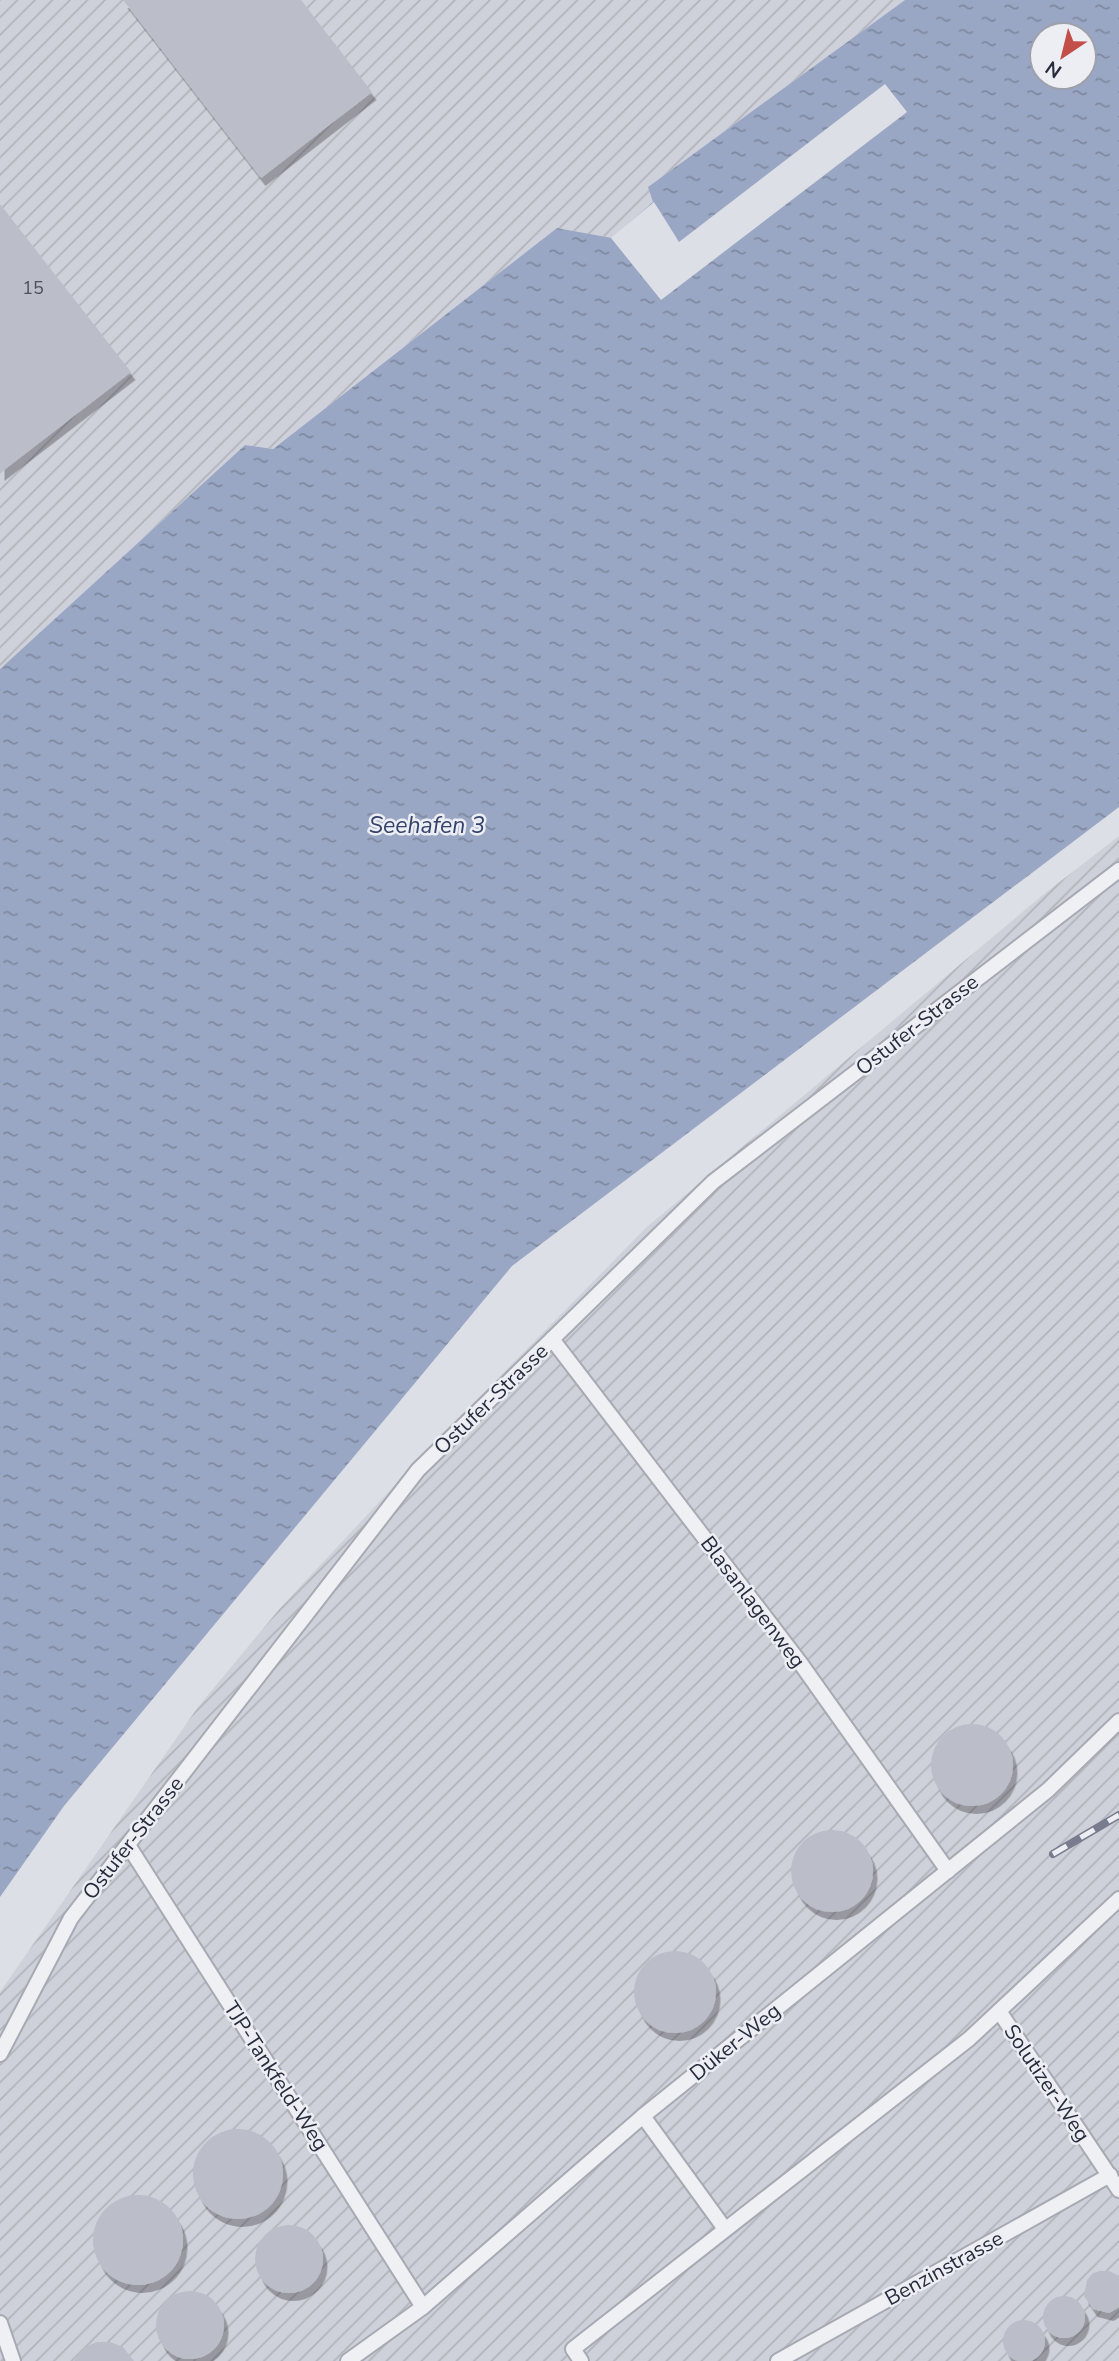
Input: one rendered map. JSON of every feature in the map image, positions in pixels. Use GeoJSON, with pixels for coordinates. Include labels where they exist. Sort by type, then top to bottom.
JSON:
{"type":"FeatureCollection","features":[{"type":"Feature","properties":{"kind":"lane","name":"Ostufer-Strasse"},"geometry":{"type":"LineString","coordinates":[[0,2054],[71,1918],[418,1470],[713,1182],[1119,870]]}},
{"type":"Feature","properties":{"kind":"lane","name":"Blasanlagenweg"},"geometry":{"type":"LineString","coordinates":[[552,1339],[800,1664],[948,1871]]}},
{"type":"Feature","properties":{"kind":"lane","name":"Düker-Weg"},"geometry":{"type":"LineString","coordinates":[[348,2361],[423,2306],[643,2116],[1048,1790],[1119,1721]]}},
{"type":"Feature","properties":{"kind":"lane","name":"TJP-Tankfeld-Weg"},"geometry":{"type":"LineString","coordinates":[[128,1845],[423,2306]]}},
{"type":"Feature","properties":{"kind":"lane"},"geometry":{"type":"LineString","coordinates":[[581,2361],[573,2348],[969,2039],[1119,1899]]}},
{"type":"Feature","properties":{"kind":"lane","name":"Solutizer-Weg"},"geometry":{"type":"LineString","coordinates":[[999,2011],[1119,2190]]}},
{"type":"Feature","properties":{"kind":"lane"},"geometry":{"type":"LineString","coordinates":[[643,2116],[725,2230]]}},
{"type":"Feature","properties":{"kind":"lane","name":"Benzinstrasse"},"geometry":{"type":"LineString","coordinates":[[778,2361],[1110,2175]]}},
{"type":"Feature","properties":{"kind":"lane"},"geometry":{"type":"LineString","coordinates":[[0,2323],[13,2361]]}},
{"type":"Feature","properties":{"kind":"shaded area"},"geometry":{"type":"Polygon","coordinates":[[[0,0],[905,0],[648,187],[654,202],[611,238],[557,228],[273,449],[245,445],[0,669],[0,0]]]}},
{"type":"Feature","properties":{"kind":"shaded area"},"geometry":{"type":"Polygon","coordinates":[[[1119,836],[1119,2361],[0,2361],[0,1992],[198,1707],[281,1607],[438,1439],[647,1227],[1044,894],[1119,836]]]}},
{"type":"Feature","properties":{"kind":"water","name":"Seehafen 3"},"geometry":{"type":"Polygon","coordinates":[[[905,0],[1119,0],[1119,807],[512,1266],[64,1806],[0,1897],[0,669],[245,445],[273,449],[557,228],[612,238],[653,202],[648,187],[905,0]]]}},
{"type":"Feature","properties":{"kind":"pier"},"geometry":{"type":"Polygon","coordinates":[[[885,84],[907,112],[661,300],[611,238],[654,202],[679,242],[885,84]]]}},
{"type":"Feature","properties":{"kind":"building"},"geometry":{"type":"Polygon","coordinates":[[[123,0],[301,0],[372,92],[261,178],[123,0]]]}},
{"type":"Feature","properties":{"kind":"building"},"geometry":{"type":"Polygon","coordinates":[[[0,204],[131,372],[0,473],[0,204]]]}},
{"type":"Feature","properties":{"kind":"building"},"geometry":{"type":"Polygon","coordinates":[[[972,1724],[988,1727],[1001,1736],[1010,1749],[1013,1765],[1010,1781],[1001,1794],[988,1803],[972,1806],[956,1803],[943,1794],[934,1781],[931,1765],[934,1749],[943,1736],[956,1727],[972,1724]]]}},
{"type":"Feature","properties":{"kind":"building"},"geometry":{"type":"Polygon","coordinates":[[[832,1830],[848,1833],[861,1842],[870,1855],[873,1871],[870,1887],[861,1900],[848,1909],[832,1912],[816,1909],[803,1900],[794,1887],[791,1871],[794,1855],[803,1842],[816,1833],[832,1830]]]}},
{"type":"Feature","properties":{"kind":"building"},"geometry":{"type":"Polygon","coordinates":[[[675,1951],[691,1955],[704,1963],[712,1976],[716,1992],[712,2008],[704,2021],[691,2029],[675,2033],[659,2029],[646,2021],[638,2008],[634,1992],[638,1976],[646,1963],[659,1955],[675,1951]]]}},
{"type":"Feature","properties":{"kind":"building"},"geometry":{"type":"Polygon","coordinates":[[[229,2129],[247,2129],[263,2136],[276,2149],[283,2165],[283,2183],[276,2199],[263,2212],[247,2219],[229,2219],[213,2212],[200,2199],[193,2183],[193,2165],[200,2149],[213,2136],[229,2129]]]}},
{"type":"Feature","properties":{"kind":"building"},"geometry":{"type":"Polygon","coordinates":[[[138,2195],[155,2198],[170,2208],[180,2223],[183,2240],[180,2257],[170,2272],[155,2282],[138,2285],[121,2282],[106,2272],[96,2257],[93,2240],[96,2223],[106,2208],[121,2198],[138,2195]]]}},
{"type":"Feature","properties":{"kind":"building"},"geometry":{"type":"Polygon","coordinates":[[[289,2225],[302,2228],[313,2235],[320,2246],[323,2259],[320,2272],[313,2283],[302,2290],[289,2293],[276,2290],[265,2283],[258,2272],[255,2259],[258,2246],[265,2235],[276,2228],[289,2225]]]}},
{"type":"Feature","properties":{"kind":"building"},"geometry":{"type":"Polygon","coordinates":[[[1109,2271],[1119,2276],[1119,2307],[1109,2313],[1093,2309],[1084,2296],[1087,2280],[1093,2273],[1109,2271]]]}},
{"type":"Feature","properties":{"kind":"building"},"geometry":{"type":"Polygon","coordinates":[[[190,2291],[203,2294],[214,2301],[221,2312],[224,2325],[221,2338],[214,2349],[203,2356],[190,2359],[177,2356],[166,2349],[159,2338],[156,2325],[159,2312],[166,2301],[177,2294],[190,2291]]]}},
{"type":"Feature","properties":{"kind":"building"},"geometry":{"type":"Polygon","coordinates":[[[1064,2296],[1079,2302],[1085,2317],[1079,2332],[1064,2338],[1049,2332],[1043,2317],[1049,2302],[1064,2296]]]}},
{"type":"Feature","properties":{"kind":"building"},"geometry":{"type":"Polygon","coordinates":[[[1024,2320],[1039,2326],[1045,2341],[1039,2356],[1024,2362],[1009,2356],[1003,2341],[1009,2326],[1024,2320]]]}},
{"type":"Feature","properties":{"kind":"building"},"geometry":{"type":"Polygon","coordinates":[[[97,2342],[110,2342],[123,2347],[134,2361],[74,2361],[85,2347],[97,2342]]]}},
{"type":"Feature","properties":{"kind":"railway"},"geometry":{"type":"LineString","coordinates":[[1053,1854],[1119,1815]]}}]}
